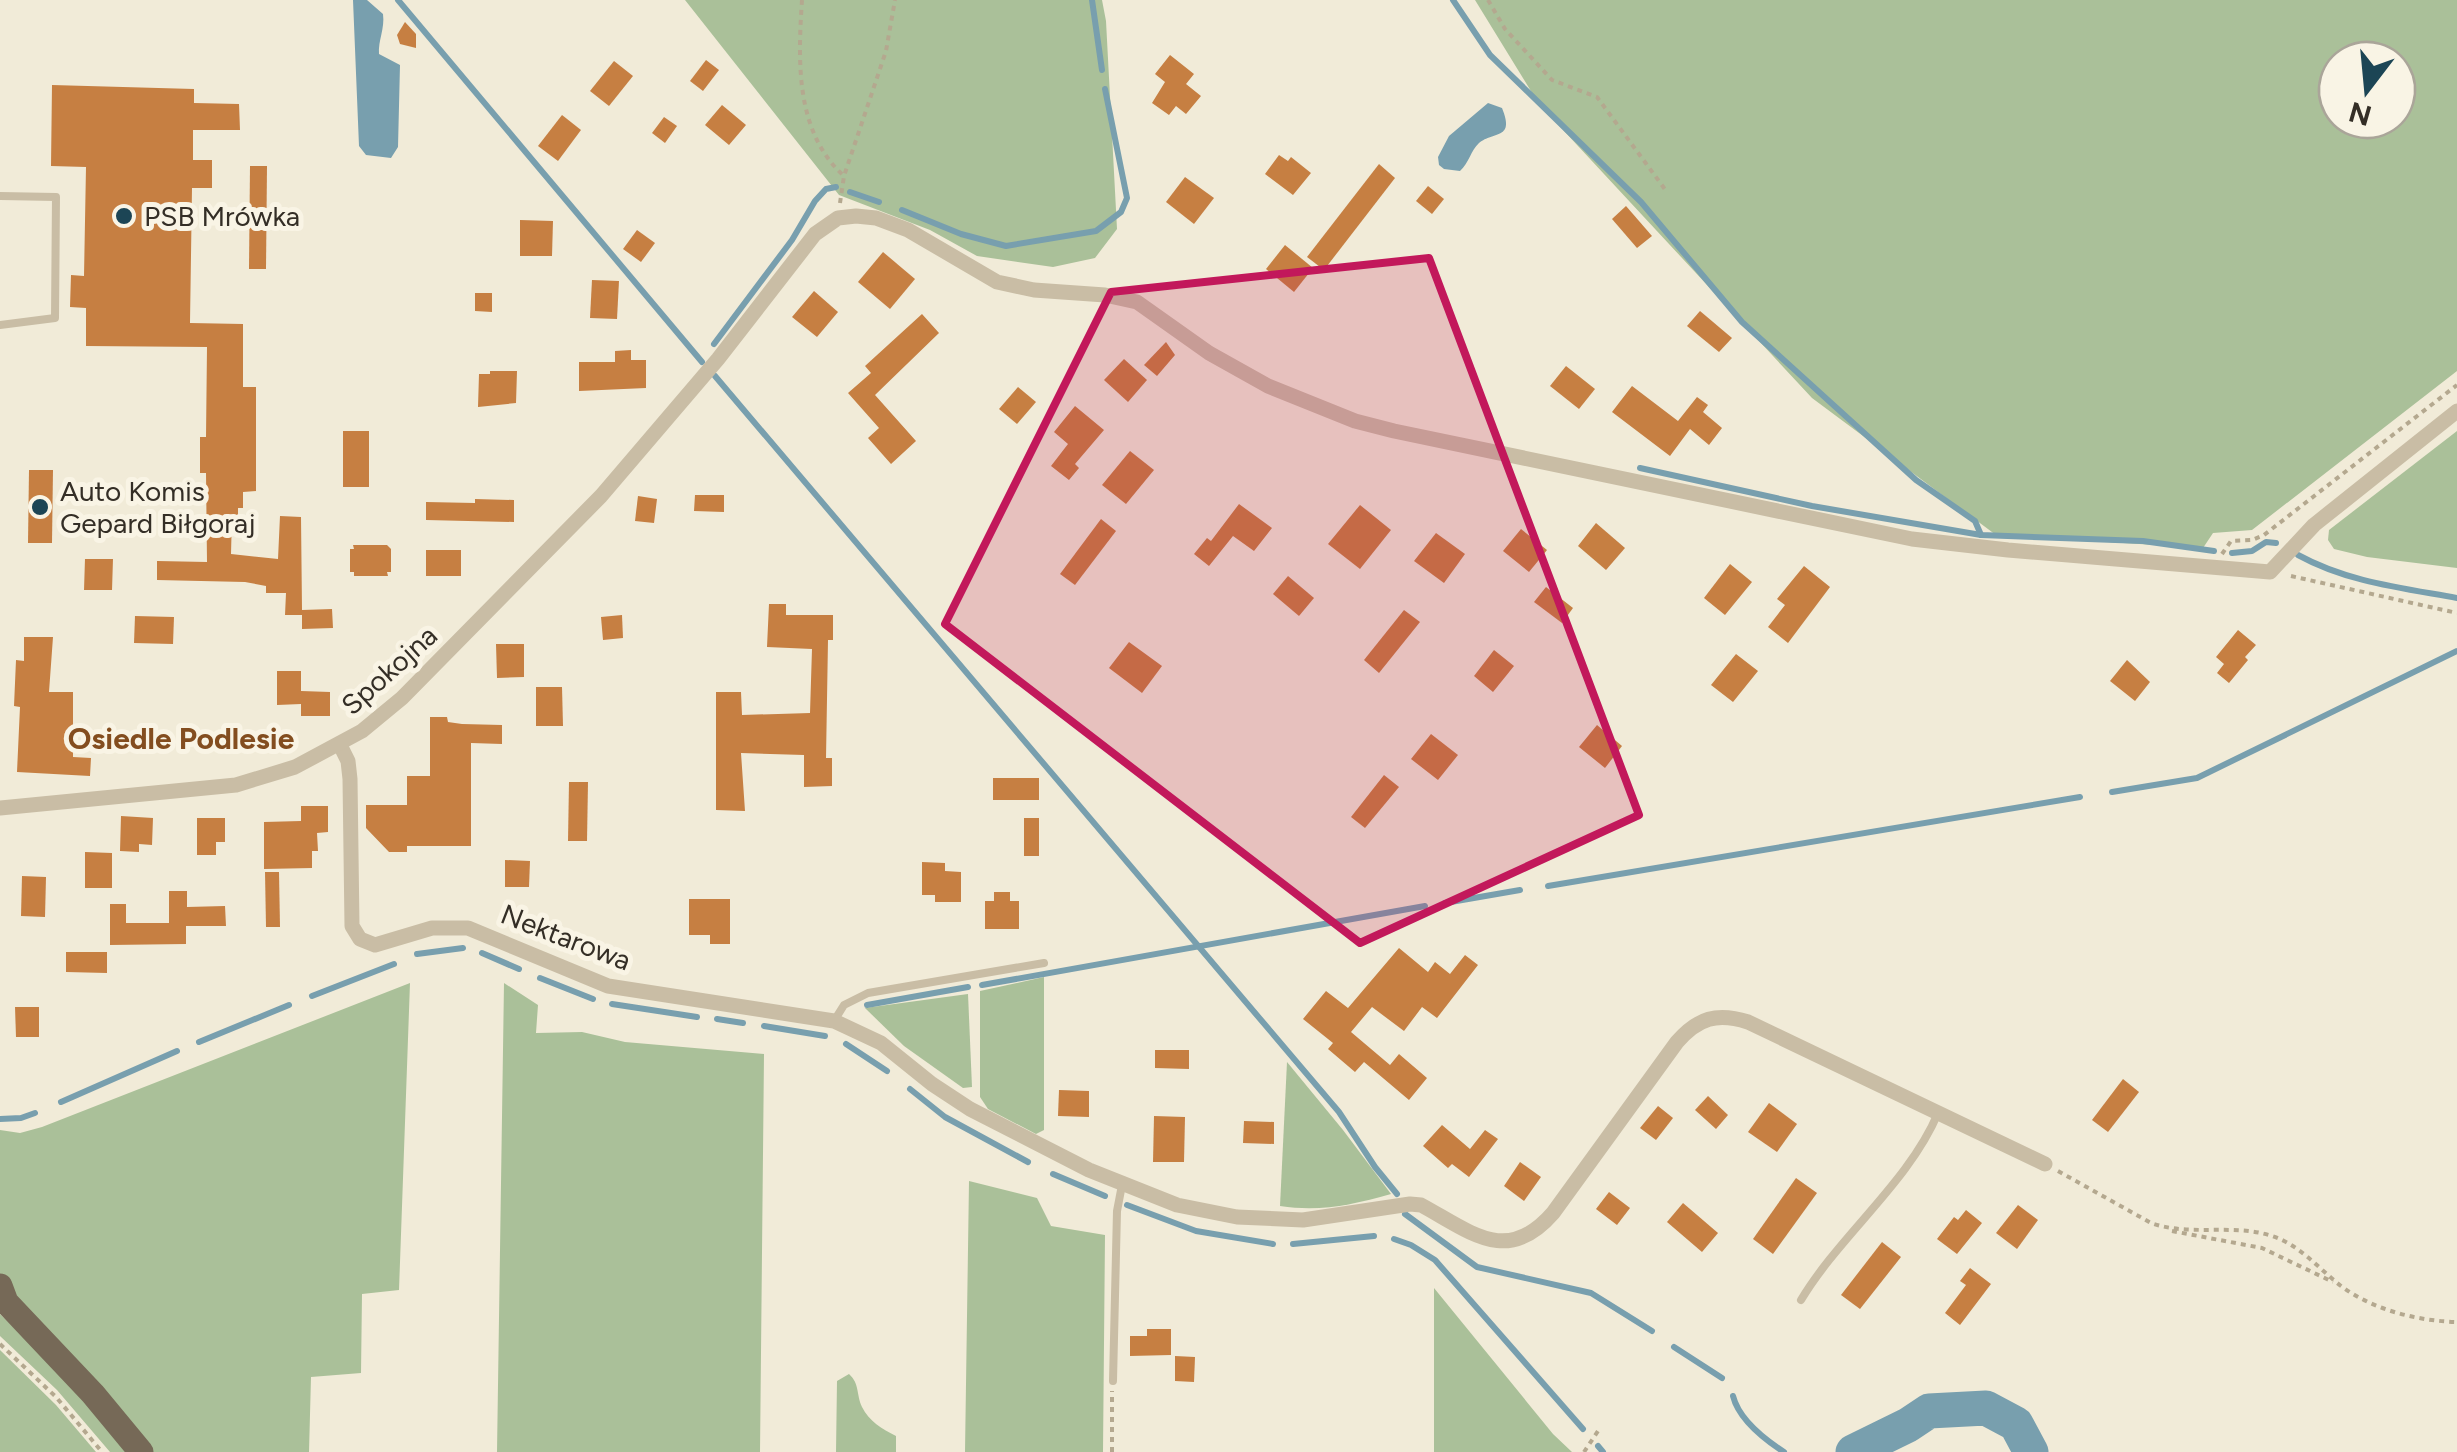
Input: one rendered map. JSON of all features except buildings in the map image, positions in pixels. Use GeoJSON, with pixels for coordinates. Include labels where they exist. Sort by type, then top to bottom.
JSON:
{"type":"FeatureCollection","features":[{"type":"Feature","properties":{"kind":"main road"},"geometry":{"type":"LineString","coordinates":[[2,1296],[94,1394],[141,1452]]}},
{"type":"Feature","properties":{"kind":"street"},"geometry":{"type":"LineString","coordinates":[[838,218],[856,216],[892,223],[997,282],[1034,290],[1105,294],[1137,302],[1208,353],[1268,386],[1355,420],[1449,445],[1736,505],[1954,545],[2270,572],[2314,525],[2457,411]]}},
{"type":"Feature","properties":{"kind":"street","name":"Spokojna"},"geometry":{"type":"LineString","coordinates":[[0,808],[222,788],[284,771],[340,745],[402,698],[545,554],[628,466],[706,374],[815,234],[838,218]]}},
{"type":"Feature","properties":{"kind":"street","name":"Nektarowa"},"geometry":{"type":"LineString","coordinates":[[340,745],[348,761],[350,778],[352,926],[367,943],[383,944],[432,928],[468,928],[608,986],[834,1021],[881,1043],[957,1101],[1122,1185],[1196,1210],[1263,1219],[1316,1220],[1390,1204],[1420,1206],[1488,1239],[1521,1241],[1538,1231],[1677,1042],[1696,1022],[1709,1017],[1748,1022],[1938,1113]]}},
{"type":"Feature","properties":{"kind":"street"},"geometry":{"type":"LineString","coordinates":[[1938,1113],[2045,1164]]}},
{"type":"Feature","properties":{"kind":"lane"},"geometry":{"type":"LineString","coordinates":[[0,196],[56,197],[55,318],[0,325]]}},
{"type":"Feature","properties":{"kind":"lane"},"geometry":{"type":"LineString","coordinates":[[834,1021],[844,1006],[868,993],[1044,963]]}},
{"type":"Feature","properties":{"kind":"lane"},"geometry":{"type":"LineString","coordinates":[[1801,1300],[1816,1275],[1923,1144],[1938,1113]]}},
{"type":"Feature","properties":{"kind":"lane"},"geometry":{"type":"LineString","coordinates":[[1112,1381],[1116,1211],[1122,1185]]}},
{"type":"Feature","properties":{"kind":"path"},"geometry":{"type":"LineString","coordinates":[[802,0],[798,53],[809,126],[828,161],[844,176]]}},
{"type":"Feature","properties":{"kind":"path"},"geometry":{"type":"LineString","coordinates":[[838,218],[844,176],[886,51],[895,0]]}},
{"type":"Feature","properties":{"kind":"path"},"geometry":{"type":"LineString","coordinates":[[1488,0],[1505,29],[1552,80],[1597,96],[1667,192]]}},
{"type":"Feature","properties":{"kind":"path"},"geometry":{"type":"LineString","coordinates":[[2227,544],[2264,535],[2457,385]]}},
{"type":"Feature","properties":{"kind":"path"},"geometry":{"type":"LineString","coordinates":[[2304,579],[2457,613]]}},
{"type":"Feature","properties":{"kind":"path"},"geometry":{"type":"LineString","coordinates":[[2045,1164],[2123,1210],[2166,1228],[2202,1239],[2262,1248],[2392,1310],[2418,1318],[2457,1322]]}},
{"type":"Feature","properties":{"kind":"path"},"geometry":{"type":"LineString","coordinates":[[2166,1228],[2270,1235],[2292,1245],[2342,1286]]}},
{"type":"Feature","properties":{"kind":"path"},"geometry":{"type":"LineString","coordinates":[[0,1344],[56,1397],[102,1452]]}},
{"type":"Feature","properties":{"kind":"path"},"geometry":{"type":"LineString","coordinates":[[1112,1381],[1112,1452]]}},
{"type":"Feature","properties":{"kind":"path"},"geometry":{"type":"LineString","coordinates":[[1584,1452],[1600,1428]]}},
{"type":"Feature","properties":{"kind":"highlighted area"},"geometry":{"type":"Polygon","coordinates":[[[1429,258],[1639,815],[1360,943],[945,624],[1111,292],[1429,258]]]}},
{"type":"Feature","properties":{"kind":"green space"},"geometry":{"type":"Polygon","coordinates":[[[685,0],[1102,0],[1117,229],[1095,258],[1053,267],[977,256],[930,230],[839,195],[685,0]]]}},
{"type":"Feature","properties":{"kind":"green space"},"geometry":{"type":"Polygon","coordinates":[[[1475,0],[2457,0],[2457,371],[2252,530],[2213,533],[2203,548],[1996,535],[1812,398],[1539,104],[1475,0]]]}},
{"type":"Feature","properties":{"kind":"green space"},"geometry":{"type":"Polygon","coordinates":[[[2457,431],[2457,568],[2334,549],[2328,540],[2329,530],[2457,431]]]}},
{"type":"Feature","properties":{"kind":"green space"},"geometry":{"type":"Polygon","coordinates":[[[1044,977],[1044,1130],[1036,1134],[988,1109],[980,1097],[980,991],[1044,977]]]}},
{"type":"Feature","properties":{"kind":"green space"},"geometry":{"type":"Polygon","coordinates":[[[410,983],[399,1290],[362,1294],[361,1373],[311,1377],[309,1452],[153,1452],[0,1277],[0,1130],[20,1133],[42,1127],[410,983]]]}},
{"type":"Feature","properties":{"kind":"green space"},"geometry":{"type":"Polygon","coordinates":[[[504,983],[538,1005],[536,1033],[582,1032],[625,1042],[764,1054],[760,1452],[497,1452],[504,983]]]}},
{"type":"Feature","properties":{"kind":"green space"},"geometry":{"type":"Polygon","coordinates":[[[968,994],[972,1087],[963,1088],[904,1046],[865,1008],[968,994]]]}},
{"type":"Feature","properties":{"kind":"green space"},"geometry":{"type":"Polygon","coordinates":[[[1287,1062],[1391,1194],[1336,1206],[1280,1206],[1287,1062]]]}},
{"type":"Feature","properties":{"kind":"green space"},"geometry":{"type":"Polygon","coordinates":[[[969,1181],[1037,1198],[1051,1226],[1105,1235],[1103,1452],[965,1452],[969,1181]]]}},
{"type":"Feature","properties":{"kind":"green space"},"geometry":{"type":"Polygon","coordinates":[[[1434,1288],[1553,1434],[1572,1452],[1434,1452],[1434,1288]]]}},
{"type":"Feature","properties":{"kind":"green space"},"geometry":{"type":"Polygon","coordinates":[[[0,1314],[61,1373],[129,1452],[110,1452],[57,1390],[0,1336],[0,1314]]]}},
{"type":"Feature","properties":{"kind":"green space"},"geometry":{"type":"Polygon","coordinates":[[[0,1350],[56,1405],[96,1452],[0,1452],[0,1350]]]}},
{"type":"Feature","properties":{"kind":"green space"},"geometry":{"type":"Polygon","coordinates":[[[849,1374],[865,1412],[896,1436],[896,1452],[836,1452],[837,1381],[849,1374]]]}},
{"type":"Feature","properties":{"kind":"water"},"geometry":{"type":"Polygon","coordinates":[[[353,0],[367,0],[383,14],[379,54],[400,65],[398,147],[391,158],[366,155],[359,146],[353,0]]]}},
{"type":"Feature","properties":{"kind":"water"},"geometry":{"type":"Polygon","coordinates":[[[1488,103],[1502,108],[1504,130],[1479,143],[1460,171],[1444,169],[1438,157],[1449,136],[1488,103]]]}},
{"type":"Feature","properties":{"kind":"waterway"},"geometry":{"type":"LineString","coordinates":[[398,0],[702,362]]}},
{"type":"Feature","properties":{"kind":"waterway"},"geometry":{"type":"LineString","coordinates":[[1092,0],[1102,70]]}},
{"type":"Feature","properties":{"kind":"waterway"},"geometry":{"type":"LineString","coordinates":[[1453,0],[1490,55],[1641,202],[1742,322],[1916,480],[1975,521],[1981,535]]}},
{"type":"Feature","properties":{"kind":"waterway"},"geometry":{"type":"LineString","coordinates":[[902,210],[961,234],[1006,246],[1096,231],[1121,212],[1127,198],[1105,89]]}},
{"type":"Feature","properties":{"kind":"waterway"},"geometry":{"type":"LineString","coordinates":[[714,344],[792,240],[815,201],[826,189],[836,187]]}},
{"type":"Feature","properties":{"kind":"waterway"},"geometry":{"type":"LineString","coordinates":[[850,192],[879,202]]}},
{"type":"Feature","properties":{"kind":"waterway"},"geometry":{"type":"LineString","coordinates":[[715,376],[1339,1112],[1397,1194]]}},
{"type":"Feature","properties":{"kind":"waterway"},"geometry":{"type":"LineString","coordinates":[[1640,468],[1812,506],[1981,535],[2143,541],[2214,551]]}},
{"type":"Feature","properties":{"kind":"waterway"},"geometry":{"type":"LineString","coordinates":[[2232,553],[2252,551],[2266,542],[2276,543]]}},
{"type":"Feature","properties":{"kind":"waterway"},"geometry":{"type":"LineString","coordinates":[[2298,555],[2355,578],[2457,598]]}},
{"type":"Feature","properties":{"kind":"waterway"},"geometry":{"type":"LineString","coordinates":[[2112,792],[2197,778],[2457,651]]}},
{"type":"Feature","properties":{"kind":"waterway"},"geometry":{"type":"LineString","coordinates":[[1548,886],[2080,797]]}},
{"type":"Feature","properties":{"kind":"waterway"},"geometry":{"type":"LineString","coordinates":[[1445,903],[1520,890]]}},
{"type":"Feature","properties":{"kind":"waterway"},"geometry":{"type":"LineString","coordinates":[[982,985],[1425,906]]}},
{"type":"Feature","properties":{"kind":"waterway"},"geometry":{"type":"LineString","coordinates":[[417,954],[463,948]]}},
{"type":"Feature","properties":{"kind":"waterway"},"geometry":{"type":"LineString","coordinates":[[482,953],[519,969]]}},
{"type":"Feature","properties":{"kind":"waterway"},"geometry":{"type":"LineString","coordinates":[[312,996],[394,964]]}},
{"type":"Feature","properties":{"kind":"waterway"},"geometry":{"type":"LineString","coordinates":[[540,978],[593,999]]}},
{"type":"Feature","properties":{"kind":"waterway"},"geometry":{"type":"LineString","coordinates":[[867,1005],[968,987]]}},
{"type":"Feature","properties":{"kind":"waterway"},"geometry":{"type":"LineString","coordinates":[[612,1004],[697,1017]]}},
{"type":"Feature","properties":{"kind":"waterway"},"geometry":{"type":"LineString","coordinates":[[199,1042],[289,1005]]}},
{"type":"Feature","properties":{"kind":"waterway"},"geometry":{"type":"LineString","coordinates":[[717,1019],[743,1023]]}},
{"type":"Feature","properties":{"kind":"waterway"},"geometry":{"type":"LineString","coordinates":[[764,1026],[825,1036]]}},
{"type":"Feature","properties":{"kind":"waterway"},"geometry":{"type":"LineString","coordinates":[[846,1044],[887,1071]]}},
{"type":"Feature","properties":{"kind":"waterway"},"geometry":{"type":"LineString","coordinates":[[61,1102],[177,1051]]}},
{"type":"Feature","properties":{"kind":"waterway"},"geometry":{"type":"LineString","coordinates":[[910,1089],[945,1117],[1028,1162]]}},
{"type":"Feature","properties":{"kind":"waterway"},"geometry":{"type":"LineString","coordinates":[[0,1119],[35,1113]]}},
{"type":"Feature","properties":{"kind":"waterway"},"geometry":{"type":"LineString","coordinates":[[1053,1174],[1105,1196]]}},
{"type":"Feature","properties":{"kind":"waterway"},"geometry":{"type":"LineString","coordinates":[[1127,1205],[1196,1231],[1273,1244]]}},
{"type":"Feature","properties":{"kind":"waterway"},"geometry":{"type":"LineString","coordinates":[[1405,1214],[1477,1267],[1591,1293],[1652,1331]]}},
{"type":"Feature","properties":{"kind":"waterway"},"geometry":{"type":"LineString","coordinates":[[1293,1244],[1374,1236]]}},
{"type":"Feature","properties":{"kind":"waterway"},"geometry":{"type":"LineString","coordinates":[[1394,1239],[1435,1260],[1583,1429]]}},
{"type":"Feature","properties":{"kind":"waterway"},"geometry":{"type":"LineString","coordinates":[[1674,1347],[1722,1378]]}},
{"type":"Feature","properties":{"kind":"waterway"},"geometry":{"type":"LineString","coordinates":[[1733,1396],[1746,1421],[1784,1452]]}},
{"type":"Feature","properties":{"kind":"waterway"},"geometry":{"type":"LineString","coordinates":[[1853,1452],[1929,1411],[1986,1408],[2016,1424],[2031,1452]]}},
{"type":"Feature","properties":{"kind":"waterway"},"geometry":{"type":"LineString","coordinates":[[1598,1446],[1603,1452]]}},
{"type":"Feature","properties":{"kind":"place","name":"PSB Mrówka"},"geometry":{"type":"Point","coordinates":[124,216]}},
{"type":"Feature","properties":{"kind":"place","name":"Auto Komis Gepard Biłgoraj"},"geometry":{"type":"Point","coordinates":[40,507]}},
{"type":"Feature","properties":{"kind":"district","name":"Osiedle Podlesie"},"geometry":{"type":"Point","coordinates":[181,739]}}]}
